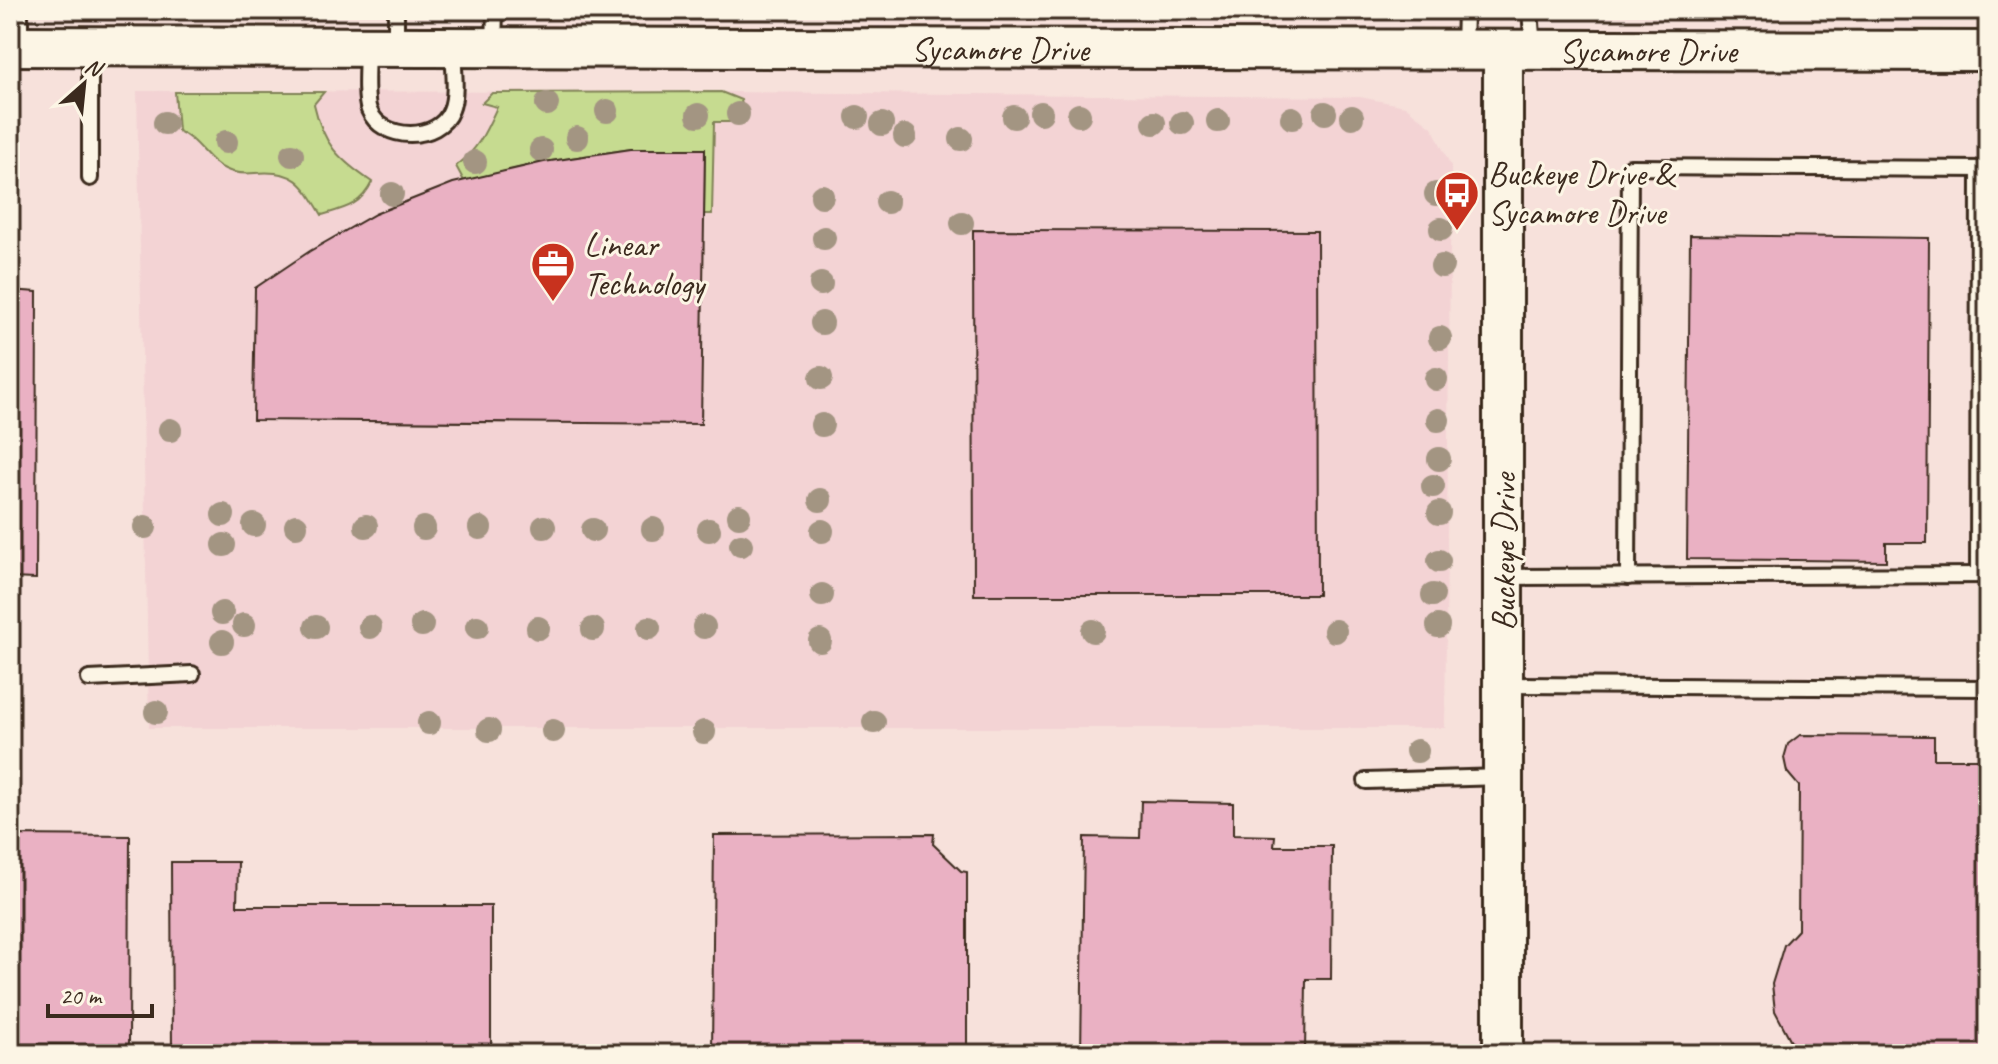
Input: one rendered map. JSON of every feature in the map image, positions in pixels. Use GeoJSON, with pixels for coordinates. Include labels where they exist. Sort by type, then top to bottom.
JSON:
{"type":"FeatureCollection","features":[{"type":"Feature","properties":{"kind":"street","name":"Sycamore Drive"},"geometry":{"type":"LineString","coordinates":[[17,34],[90,46],[386,35],[453,47],[495,28],[1518,50],[1988,51]]}},
{"type":"Feature","properties":{"kind":"street","name":"Buckeye Drive"},"geometry":{"type":"LineString","coordinates":[[1503,1054],[1503,577],[1518,50]]}},
{"type":"Feature","properties":{"kind":"lane"},"geometry":{"type":"LineString","coordinates":[[1464,49],[1465,10]]}},
{"type":"Feature","properties":{"kind":"lane"},"geometry":{"type":"LineString","coordinates":[[1518,50],[1530,10]]}},
{"type":"Feature","properties":{"kind":"lane"},"geometry":{"type":"LineString","coordinates":[[386,35],[368,109],[379,124],[411,135],[440,124],[451,113],[453,47]]}},
{"type":"Feature","properties":{"kind":"lane"},"geometry":{"type":"LineString","coordinates":[[90,46],[90,178]]}},
{"type":"Feature","properties":{"kind":"lane"},"geometry":{"type":"LineString","coordinates":[[1503,577],[1628,577],[1983,575],[1984,169],[1630,167],[1628,577]]}},
{"type":"Feature","properties":{"kind":"lane"},"geometry":{"type":"LineString","coordinates":[[89,679],[192,674]]}},
{"type":"Feature","properties":{"kind":"lane"},"geometry":{"type":"LineString","coordinates":[[1504,685],[1988,688]]}},
{"type":"Feature","properties":{"kind":"lane"},"geometry":{"type":"LineString","coordinates":[[1366,781],[1503,777]]}},
{"type":"Feature","properties":{"kind":"shaded area","name":"Linear Technology"},"geometry":{"type":"Polygon","coordinates":[[[137,91],[1360,97],[1405,106],[1432,127],[1451,166],[1445,728],[149,728],[137,91]]]}},
{"type":"Feature","properties":{"kind":"green space"},"geometry":{"type":"Polygon","coordinates":[[[175,92],[324,92],[314,104],[327,140],[341,158],[372,182],[358,201],[322,215],[309,194],[289,176],[269,172],[236,173],[212,161],[191,139],[178,131],[175,92]]]}},
{"type":"Feature","properties":{"kind":"green space"},"geometry":{"type":"Polygon","coordinates":[[[721,92],[741,100],[745,122],[714,122],[712,214],[704,214],[705,149],[631,149],[544,162],[464,181],[456,166],[476,147],[489,124],[497,107],[482,103],[492,93],[721,92]]]}},
{"type":"Feature","properties":{"kind":"building"},"geometry":{"type":"Polygon","coordinates":[[[631,149],[705,149],[701,424],[253,420],[255,288],[310,251],[375,214],[453,183],[544,162],[631,149]]]}},
{"type":"Feature","properties":{"kind":"building"},"geometry":{"type":"Polygon","coordinates":[[[973,230],[1317,231],[1318,595],[974,595],[973,230]]]}},
{"type":"Feature","properties":{"kind":"building"},"geometry":{"type":"Polygon","coordinates":[[[1690,235],[1929,238],[1927,543],[1886,543],[1886,561],[1687,559],[1690,235]]]}},
{"type":"Feature","properties":{"kind":"building"},"geometry":{"type":"Polygon","coordinates":[[[10,290],[37,292],[36,579],[10,578],[10,290]]]}},
{"type":"Feature","properties":{"kind":"building"},"geometry":{"type":"Polygon","coordinates":[[[1800,735],[1934,736],[1934,759],[1988,759],[1988,1054],[1799,1054],[1799,1048],[1791,1041],[1775,1011],[1772,984],[1784,945],[1798,930],[1799,786],[1787,772],[1784,758],[1788,744],[1800,735]]]}},
{"type":"Feature","properties":{"kind":"building"},"geometry":{"type":"Polygon","coordinates":[[[1141,801],[1233,803],[1233,835],[1275,836],[1274,846],[1332,846],[1331,979],[1306,979],[1305,1054],[1081,1054],[1084,837],[1140,838],[1141,801]]]}},
{"type":"Feature","properties":{"kind":"building"},"geometry":{"type":"Polygon","coordinates":[[[934,834],[933,844],[961,871],[967,872],[967,1054],[712,1054],[714,835],[934,834]]]}},
{"type":"Feature","properties":{"kind":"building"},"geometry":{"type":"Polygon","coordinates":[[[10,835],[130,836],[129,1045],[10,1044],[10,835]]]}},
{"type":"Feature","properties":{"kind":"building"},"geometry":{"type":"Polygon","coordinates":[[[171,862],[238,862],[237,906],[491,906],[491,1054],[172,1054],[171,862]]]}},
{"type":"Feature","properties":{"kind":"place","name":"Buckeye Drive & Sycamore Drive"},"geometry":{"type":"Point","coordinates":[1457,232]}},
{"type":"Feature","properties":{"kind":"place","name":"Linear Technology"},"geometry":{"type":"Point","coordinates":[553,303]}}]}
